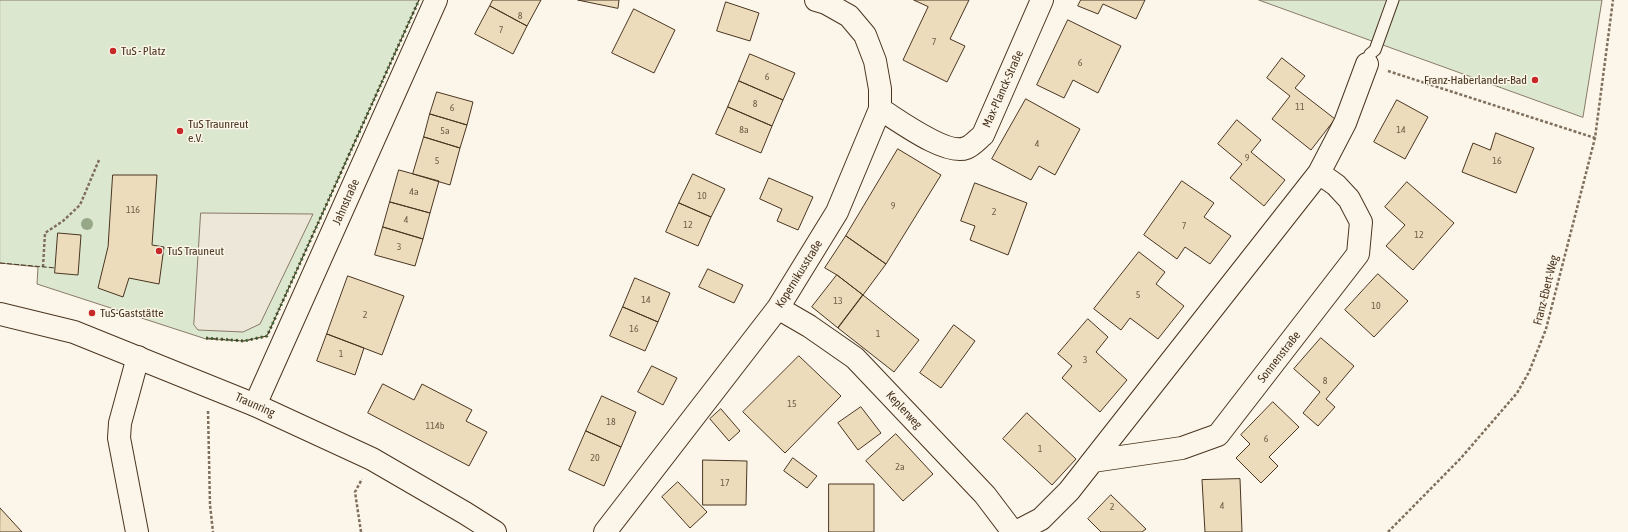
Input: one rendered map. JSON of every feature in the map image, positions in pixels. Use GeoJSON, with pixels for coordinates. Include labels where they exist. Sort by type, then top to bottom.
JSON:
{"type":"FeatureCollection","features":[{"type":"Feature","properties":{"kind":"street","name":"Jahnstraße"},"geometry":{"type":"LineString","coordinates":[[255,405],[436,0]]}},
{"type":"Feature","properties":{"kind":"street","name":"Kopernikusstraße"},"geometry":{"type":"LineString","coordinates":[[605,532],[778,308],[837,212],[880,109],[880,89],[875,61],[865,35],[849,16],[826,3],[816,0]]}},
{"type":"Feature","properties":{"kind":"street","name":"Max-Planck-Straße"},"geometry":{"type":"LineString","coordinates":[[880,109],[939,145],[952,150],[966,148],[983,135],[1042,0]]}},
{"type":"Feature","properties":{"kind":"street"},"geometry":{"type":"LineString","coordinates":[[1014,532],[1041,519],[1069,491],[1319,172],[1345,123],[1367,64]]}},
{"type":"Feature","properties":{"kind":"street","name":"Sonnenstraße"},"geometry":{"type":"LineString","coordinates":[[1093,461],[1182,448],[1218,435],[1358,254],[1361,222],[1349,199],[1336,185],[1319,172]]}},
{"type":"Feature","properties":{"kind":"street","name":"Keplerweg"},"geometry":{"type":"LineString","coordinates":[[778,308],[809,326],[855,358],[985,495],[1014,532]]}},
{"type":"Feature","properties":{"kind":"street","name":"Traunring"},"geometry":{"type":"LineString","coordinates":[[0,314],[39,322],[74,332],[255,405],[372,459],[495,532]]}},
{"type":"Feature","properties":{"kind":"street"},"geometry":{"type":"LineString","coordinates":[[136,532],[119,438],[120,423],[138,357]]}},
{"type":"Feature","properties":{"kind":"lane"},"geometry":{"type":"LineString","coordinates":[[1367,64],[1370,54],[1375,50],[1393,0]]}},
{"type":"Feature","properties":{"kind":"path","name":"Franz-Ebert-Weg"},"geometry":{"type":"LineString","coordinates":[[1388,532],[1461,458],[1517,392],[1529,372],[1546,329],[1595,138],[1613,0]]}},
{"type":"Feature","properties":{"kind":"path"},"geometry":{"type":"LineString","coordinates":[[1367,64],[1595,138]]}},
{"type":"Feature","properties":{"kind":"path"},"geometry":{"type":"LineString","coordinates":[[43,267],[45,233],[63,221],[80,205],[100,160]]}},
{"type":"Feature","properties":{"kind":"path"},"geometry":{"type":"LineString","coordinates":[[211,386],[207,397],[210,505],[213,532]]}},
{"type":"Feature","properties":{"kind":"path"},"geometry":{"type":"LineString","coordinates":[[361,532],[355,492],[372,459]]}},
{"type":"Feature","properties":{"kind":"green space","name":"TuS Traunreut e.V."},"geometry":{"type":"Polygon","coordinates":[[[0,0],[419,0],[267,336],[244,341],[206,339],[37,284],[38,267],[0,263],[0,0]]]}},
{"type":"Feature","properties":{"kind":"green space","name":"Franz-Haberlander-Bad"},"geometry":{"type":"Polygon","coordinates":[[[1259,0],[1602,0],[1583,117],[1259,0]]]}},
{"type":"Feature","properties":{"kind":"shaded area"},"geometry":{"type":"Polygon","coordinates":[[[201,213],[313,214],[260,324],[243,332],[198,330],[194,325],[201,213]]]}},
{"type":"Feature","properties":{"kind":"building"},"geometry":{"type":"Polygon","coordinates":[[[493,0],[541,0],[527,26],[490,6],[493,0]]]}},
{"type":"Feature","properties":{"kind":"building"},"geometry":{"type":"Polygon","coordinates":[[[578,0],[619,0],[618,8],[578,0]]]}},
{"type":"Feature","properties":{"kind":"building"},"geometry":{"type":"Polygon","coordinates":[[[914,0],[969,0],[950,39],[965,46],[947,82],[903,60],[928,7],[914,0]]]}},
{"type":"Feature","properties":{"kind":"building"},"geometry":{"type":"Polygon","coordinates":[[[1081,0],[1145,0],[1136,19],[1103,4],[1098,14],[1078,6],[1081,0]]]}},
{"type":"Feature","properties":{"kind":"building"},"geometry":{"type":"Polygon","coordinates":[[[726,2],[759,13],[750,41],[717,31],[726,2]]]}},
{"type":"Feature","properties":{"kind":"building"},"geometry":{"type":"Polygon","coordinates":[[[490,6],[527,26],[513,54],[475,34],[490,6]]]}},
{"type":"Feature","properties":{"kind":"building"},"geometry":{"type":"Polygon","coordinates":[[[634,9],[675,30],[654,73],[612,53],[634,9]]]}},
{"type":"Feature","properties":{"kind":"building"},"geometry":{"type":"Polygon","coordinates":[[[1068,20],[1121,46],[1098,93],[1073,80],[1064,98],[1037,85],[1068,20]]]}},
{"type":"Feature","properties":{"kind":"building"},"geometry":{"type":"Polygon","coordinates":[[[750,54],[795,73],[783,100],[739,81],[750,54]]]}},
{"type":"Feature","properties":{"kind":"building"},"geometry":{"type":"Polygon","coordinates":[[[1282,58],[1305,76],[1295,88],[1335,119],[1311,150],[1272,119],[1290,96],[1267,78],[1282,58]]]}},
{"type":"Feature","properties":{"kind":"building"},"geometry":{"type":"Polygon","coordinates":[[[739,81],[783,100],[772,126],[728,107],[739,81]]]}},
{"type":"Feature","properties":{"kind":"building"},"geometry":{"type":"Polygon","coordinates":[[[437,92],[473,102],[467,125],[430,114],[437,92]]]}},
{"type":"Feature","properties":{"kind":"building"},"geometry":{"type":"Polygon","coordinates":[[[1026,99],[1080,129],[1055,175],[1039,166],[1031,180],[992,159],[1026,99]]]}},
{"type":"Feature","properties":{"kind":"building"},"geometry":{"type":"Polygon","coordinates":[[[1397,100],[1428,117],[1405,159],[1374,142],[1397,100]]]}},
{"type":"Feature","properties":{"kind":"building"},"geometry":{"type":"Polygon","coordinates":[[[728,107],[772,126],[761,153],[716,134],[728,107]]]}},
{"type":"Feature","properties":{"kind":"building"},"geometry":{"type":"Polygon","coordinates":[[[430,114],[467,125],[460,148],[424,137],[430,114]]]}},
{"type":"Feature","properties":{"kind":"building"},"geometry":{"type":"Polygon","coordinates":[[[1237,120],[1261,140],[1251,152],[1285,180],[1264,206],[1230,178],[1242,164],[1218,144],[1237,120]]]}},
{"type":"Feature","properties":{"kind":"building"},"geometry":{"type":"Polygon","coordinates":[[[1496,133],[1534,148],[1516,193],[1462,172],[1473,143],[1490,150],[1496,133]]]}},
{"type":"Feature","properties":{"kind":"building"},"geometry":{"type":"Polygon","coordinates":[[[424,137],[460,148],[450,185],[413,174],[424,137]]]}},
{"type":"Feature","properties":{"kind":"building"},"geometry":{"type":"Polygon","coordinates":[[[898,149],[941,175],[886,264],[846,236],[898,149]]]}},
{"type":"Feature","properties":{"kind":"building"},"geometry":{"type":"Polygon","coordinates":[[[399,170],[439,181],[430,213],[390,202],[399,170]]]}},
{"type":"Feature","properties":{"kind":"building"},"geometry":{"type":"Polygon","coordinates":[[[693,174],[725,189],[711,217],[679,203],[693,174]]]}},
{"type":"Feature","properties":{"kind":"building"},"geometry":{"type":"Polygon","coordinates":[[[113,175],[157,175],[152,245],[164,247],[159,284],[129,278],[123,297],[98,288],[108,247],[113,175]]]}},
{"type":"Feature","properties":{"kind":"building"},"geometry":{"type":"Polygon","coordinates":[[[769,178],[813,197],[798,230],[777,221],[782,209],[760,199],[769,178]]]}},
{"type":"Feature","properties":{"kind":"building"},"geometry":{"type":"Polygon","coordinates":[[[1182,181],[1214,203],[1204,217],[1231,236],[1210,264],[1185,247],[1177,259],[1144,235],[1182,181]]]}},
{"type":"Feature","properties":{"kind":"building"},"geometry":{"type":"Polygon","coordinates":[[[1407,182],[1454,223],[1413,270],[1386,246],[1405,225],[1385,207],[1407,182]]]}},
{"type":"Feature","properties":{"kind":"building"},"geometry":{"type":"Polygon","coordinates":[[[975,183],[1027,203],[1008,255],[970,240],[975,226],[961,221],[975,183]]]}},
{"type":"Feature","properties":{"kind":"building"},"geometry":{"type":"Polygon","coordinates":[[[390,202],[430,213],[423,239],[383,227],[390,202]]]}},
{"type":"Feature","properties":{"kind":"building"},"geometry":{"type":"Polygon","coordinates":[[[679,203],[711,217],[698,246],[666,232],[679,203]]]}},
{"type":"Feature","properties":{"kind":"building"},"geometry":{"type":"Polygon","coordinates":[[[383,227],[423,239],[415,266],[375,255],[383,227]]]}},
{"type":"Feature","properties":{"kind":"building"},"geometry":{"type":"Polygon","coordinates":[[[58,233],[81,235],[78,275],[55,273],[58,233]]]}},
{"type":"Feature","properties":{"kind":"building"},"geometry":{"type":"Polygon","coordinates":[[[846,236],[886,264],[863,295],[837,275],[825,268],[846,236]]]}},
{"type":"Feature","properties":{"kind":"building"},"geometry":{"type":"Polygon","coordinates":[[[1139,252],[1165,272],[1156,284],[1184,306],[1158,339],[1130,318],[1121,330],[1094,309],[1139,252]]]}},
{"type":"Feature","properties":{"kind":"building"},"geometry":{"type":"Polygon","coordinates":[[[708,269],[743,285],[734,303],[699,287],[708,269]]]}},
{"type":"Feature","properties":{"kind":"building"},"geometry":{"type":"Polygon","coordinates":[[[1378,274],[1408,301],[1374,337],[1345,310],[1378,274]]]}},
{"type":"Feature","properties":{"kind":"building"},"geometry":{"type":"Polygon","coordinates":[[[837,275],[863,295],[838,328],[812,307],[837,275]]]}},
{"type":"Feature","properties":{"kind":"building"},"geometry":{"type":"Polygon","coordinates":[[[348,276],[404,296],[382,355],[327,334],[348,276]]]}},
{"type":"Feature","properties":{"kind":"building"},"geometry":{"type":"Polygon","coordinates":[[[635,278],[670,293],[658,322],[623,307],[635,278]]]}},
{"type":"Feature","properties":{"kind":"building"},"geometry":{"type":"Polygon","coordinates":[[[863,295],[919,340],[894,372],[838,328],[863,295]]]}},
{"type":"Feature","properties":{"kind":"building"},"geometry":{"type":"Polygon","coordinates":[[[623,307],[658,322],[645,351],[610,336],[623,307]]]}},
{"type":"Feature","properties":{"kind":"building"},"geometry":{"type":"Polygon","coordinates":[[[1088,319],[1108,337],[1096,352],[1127,380],[1100,412],[1062,378],[1072,366],[1058,354],[1088,319]]]}},
{"type":"Feature","properties":{"kind":"building"},"geometry":{"type":"Polygon","coordinates":[[[954,325],[975,341],[941,388],[920,373],[954,325]]]}},
{"type":"Feature","properties":{"kind":"building"},"geometry":{"type":"Polygon","coordinates":[[[327,334],[364,348],[355,375],[317,361],[327,334]]]}},
{"type":"Feature","properties":{"kind":"building"},"geometry":{"type":"Polygon","coordinates":[[[1321,338],[1354,366],[1326,399],[1335,407],[1318,426],[1303,413],[1320,392],[1294,369],[1321,338]]]}},
{"type":"Feature","properties":{"kind":"building"},"geometry":{"type":"Polygon","coordinates":[[[799,356],[841,396],[785,453],[743,412],[799,356]]]}},
{"type":"Feature","properties":{"kind":"building"},"geometry":{"type":"Polygon","coordinates":[[[652,366],[677,378],[663,405],[638,392],[652,366]]]}},
{"type":"Feature","properties":{"kind":"building"},"geometry":{"type":"Polygon","coordinates":[[[383,384],[414,400],[422,384],[472,410],[466,421],[487,432],[469,466],[368,413],[383,384]]]}},
{"type":"Feature","properties":{"kind":"building"},"geometry":{"type":"Polygon","coordinates":[[[602,396],[636,412],[621,447],[586,431],[602,396]]]}},
{"type":"Feature","properties":{"kind":"building"},"geometry":{"type":"Polygon","coordinates":[[[1273,402],[1299,427],[1269,457],[1278,466],[1261,483],[1236,458],[1250,444],[1241,435],[1273,402]]]}},
{"type":"Feature","properties":{"kind":"building"},"geometry":{"type":"Polygon","coordinates":[[[861,407],[881,433],[858,450],[838,423],[861,407]]]}},
{"type":"Feature","properties":{"kind":"building"},"geometry":{"type":"Polygon","coordinates":[[[721,409],[740,431],[729,441],[710,419],[721,409]]]}},
{"type":"Feature","properties":{"kind":"building"},"geometry":{"type":"Polygon","coordinates":[[[1027,413],[1076,459],[1052,485],[1003,439],[1027,413]]]}},
{"type":"Feature","properties":{"kind":"building"},"geometry":{"type":"Polygon","coordinates":[[[586,431],[621,447],[604,486],[569,470],[586,431]]]}},
{"type":"Feature","properties":{"kind":"building"},"geometry":{"type":"Polygon","coordinates":[[[896,434],[933,474],[903,501],[866,461],[896,434]]]}},
{"type":"Feature","properties":{"kind":"building"},"geometry":{"type":"Polygon","coordinates":[[[793,458],[817,476],[807,488],[784,471],[793,458]]]}},
{"type":"Feature","properties":{"kind":"building"},"geometry":{"type":"Polygon","coordinates":[[[703,460],[747,461],[746,505],[703,505],[703,460]]]}},
{"type":"Feature","properties":{"kind":"building"},"geometry":{"type":"Polygon","coordinates":[[[1240,479],[1242,532],[1205,532],[1202,480],[1240,479]]]}},
{"type":"Feature","properties":{"kind":"building"},"geometry":{"type":"Polygon","coordinates":[[[678,482],[707,512],[690,528],[662,497],[678,482]]]}},
{"type":"Feature","properties":{"kind":"building"},"geometry":{"type":"Polygon","coordinates":[[[829,484],[874,484],[874,532],[829,532],[829,484]]]}},
{"type":"Feature","properties":{"kind":"building"},"geometry":{"type":"Polygon","coordinates":[[[1111,495],[1146,529],[1142,532],[1101,532],[1088,519],[1111,495]]]}},
{"type":"Feature","properties":{"kind":"building"},"geometry":{"type":"Polygon","coordinates":[[[0,508],[22,532],[0,532],[0,508]]]}},
{"type":"Feature","properties":{"kind":"hedge"},"geometry":{"type":"LineString","coordinates":[[206,338],[244,341],[267,336],[419,0]]}},
{"type":"Feature","properties":{"kind":"fence"},"geometry":{"type":"LineString","coordinates":[[206,338],[244,341],[267,336],[419,0]]}},
{"type":"Feature","properties":{"kind":"fence"},"geometry":{"type":"LineString","coordinates":[[0,263],[56,268]]}},
{"type":"Feature","properties":{"kind":"place","name":"TuS - Platz"},"geometry":{"type":"Point","coordinates":[113,51]}},
{"type":"Feature","properties":{"kind":"place","name":"Franz-Haberlander-Bad"},"geometry":{"type":"Point","coordinates":[1535,80]}},
{"type":"Feature","properties":{"kind":"place","name":"TuS Traunreut e.V."},"geometry":{"type":"Point","coordinates":[180,131]}},
{"type":"Feature","properties":{"kind":"place","name":"TuS Trauneut"},"geometry":{"type":"Point","coordinates":[159,251]}},
{"type":"Feature","properties":{"kind":"place","name":"TuS-Gaststätte"},"geometry":{"type":"Point","coordinates":[92,313]}}]}
